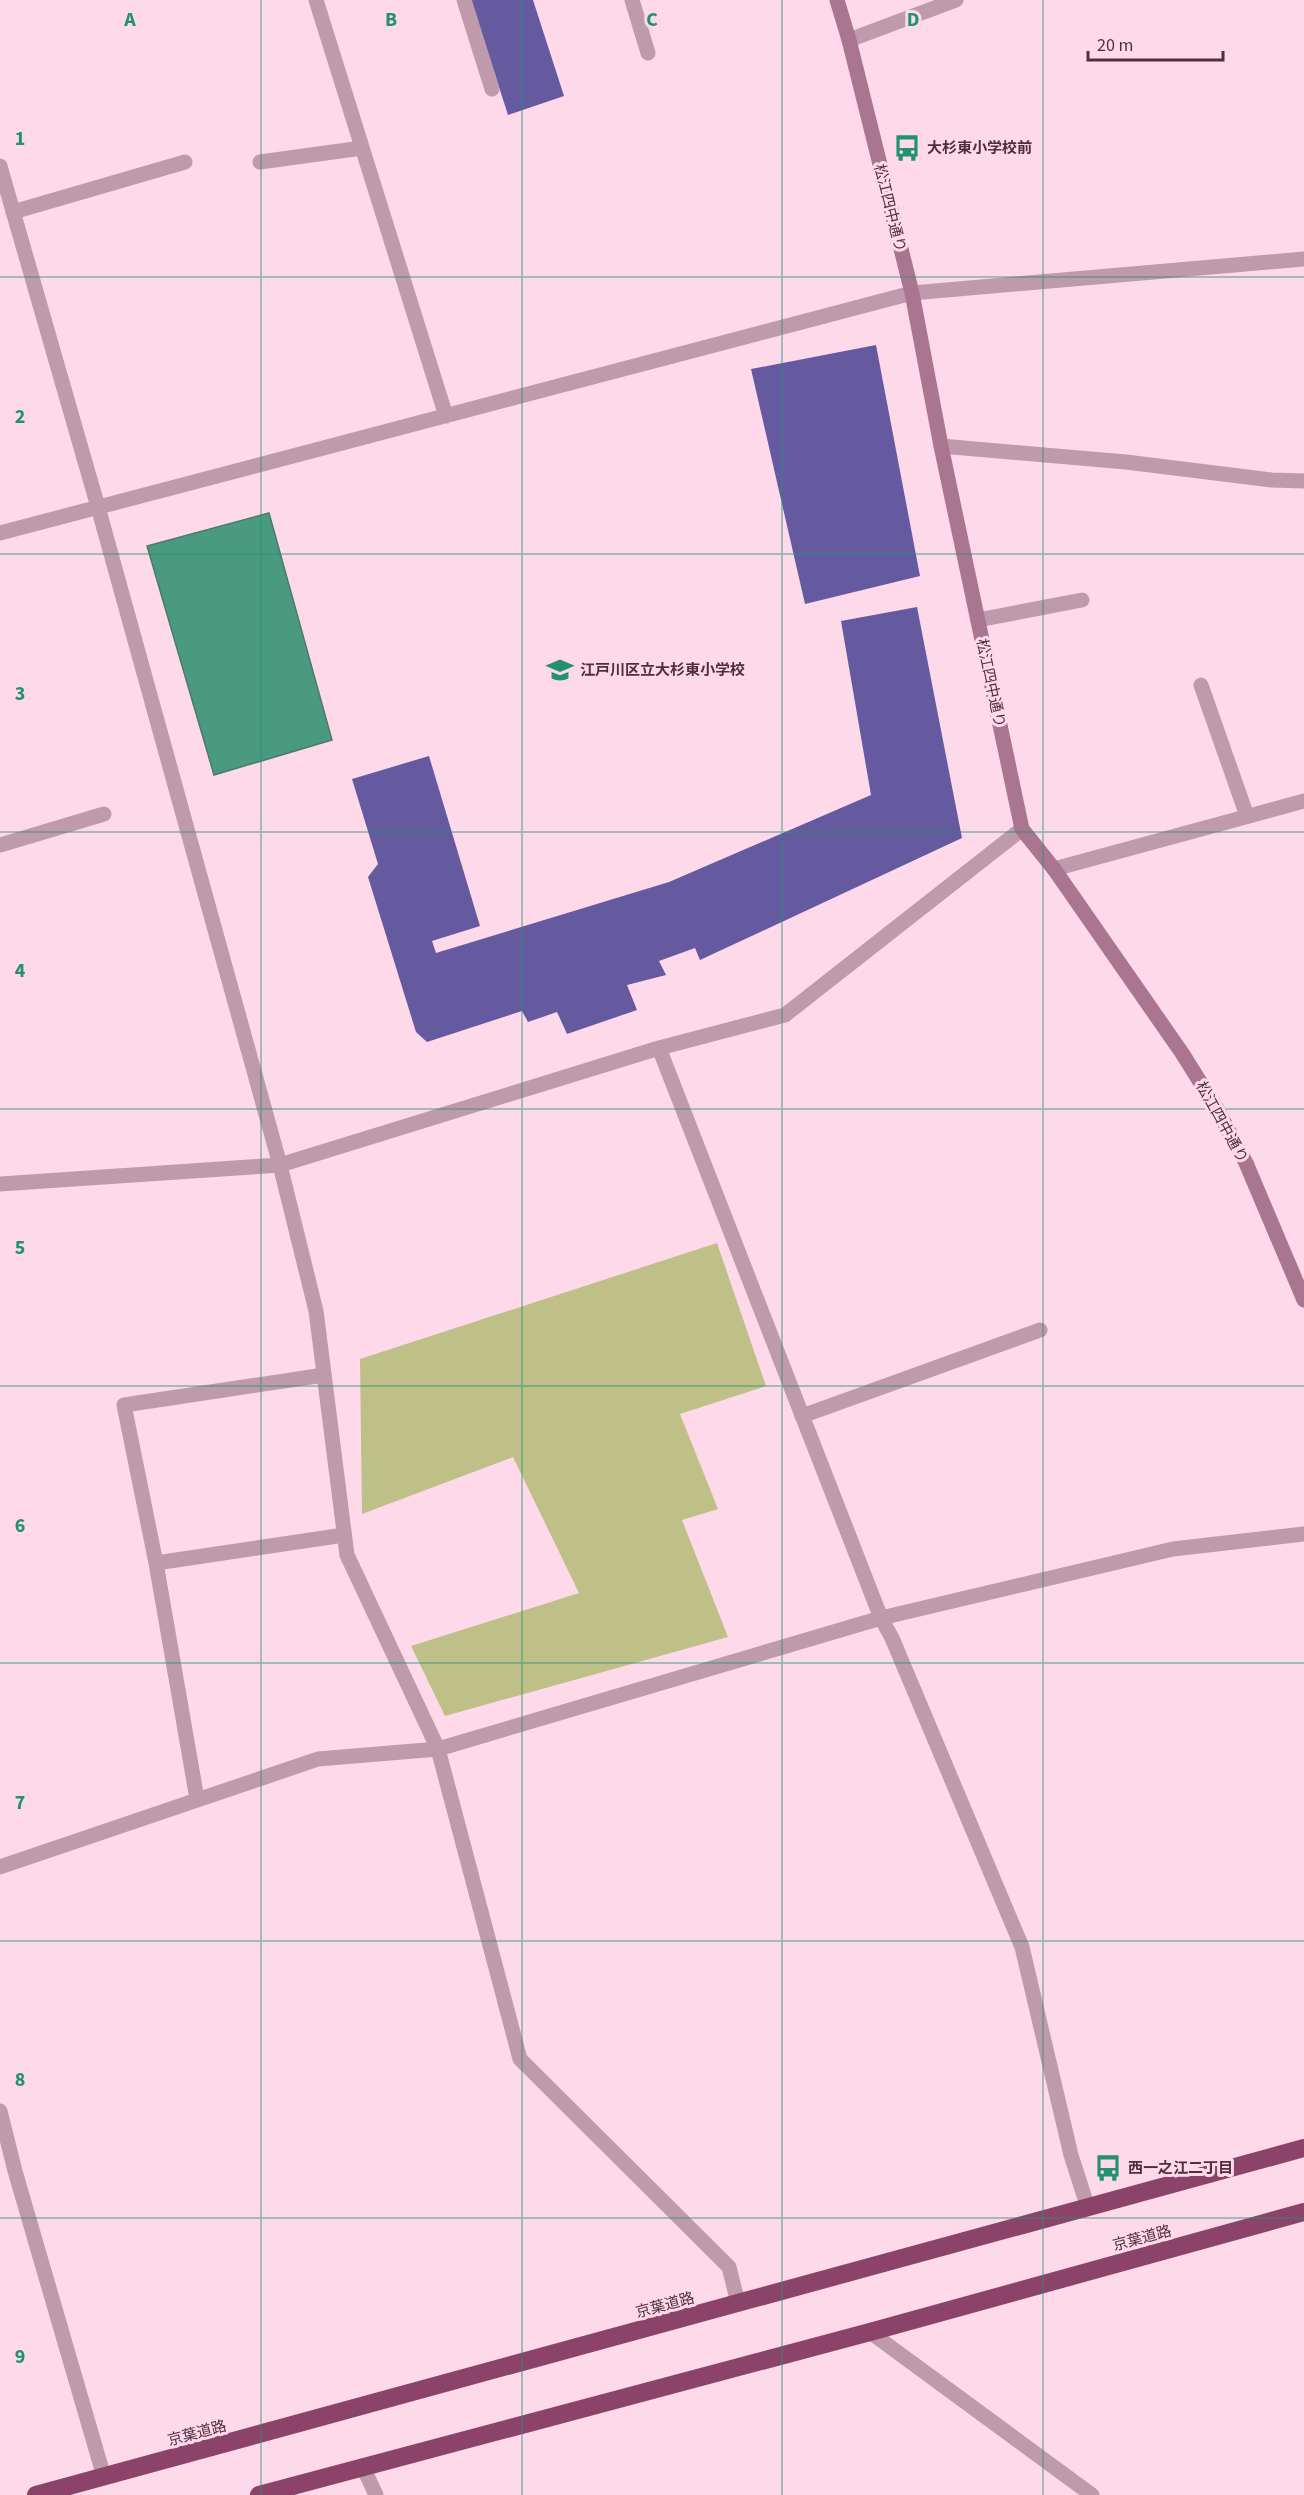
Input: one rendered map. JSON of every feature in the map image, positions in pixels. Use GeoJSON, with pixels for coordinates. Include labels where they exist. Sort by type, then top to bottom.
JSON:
{"type":"FeatureCollection","features":[{"type":"Feature","properties":{"kind":"highway","name":"京葉道路"},"geometry":{"type":"LineString","coordinates":[[36,2495],[1304,2148]]}},
{"type":"Feature","properties":{"kind":"highway","name":"京葉道路"},"geometry":{"type":"LineString","coordinates":[[259,2495],[870,2332],[1304,2212]]}},
{"type":"Feature","properties":{"kind":"street"},"geometry":{"type":"LineString","coordinates":[[316,0],[446,416]]}},
{"type":"Feature","properties":{"kind":"street"},"geometry":{"type":"LineString","coordinates":[[464,0],[492,89]]}},
{"type":"Feature","properties":{"kind":"street"},"geometry":{"type":"LineString","coordinates":[[632,0],[648,53]]}},
{"type":"Feature","properties":{"kind":"street","name":"松江四中通り"},"geometry":{"type":"LineString","coordinates":[[837,0],[912,293],[941,446],[1022,829],[1054,869],[1182,1053],[1217,1109],[1246,1163],[1304,1300]]}},
{"type":"Feature","properties":{"kind":"street"},"geometry":{"type":"LineString","coordinates":[[849,40],[956,0]]}},
{"type":"Feature","properties":{"kind":"street"},"geometry":{"type":"LineString","coordinates":[[260,162],[362,148]]}},
{"type":"Feature","properties":{"kind":"street"},"geometry":{"type":"LineString","coordinates":[[13,212],[185,162]]}},
{"type":"Feature","properties":{"kind":"street"},"geometry":{"type":"LineString","coordinates":[[0,166],[98,507],[280,1165],[316,1311],[346,1555],[438,1749],[520,2059],[729,2267],[738,2304]]}},
{"type":"Feature","properties":{"kind":"street"},"geometry":{"type":"LineString","coordinates":[[0,533],[912,293],[1304,259]]}},
{"type":"Feature","properties":{"kind":"street"},"geometry":{"type":"LineString","coordinates":[[941,446],[1126,462],[1272,480],[1304,481]]}},
{"type":"Feature","properties":{"kind":"street"},"geometry":{"type":"LineString","coordinates":[[978,620],[1082,600]]}},
{"type":"Feature","properties":{"kind":"street"},"geometry":{"type":"LineString","coordinates":[[1201,685],[1247,816]]}},
{"type":"Feature","properties":{"kind":"street"},"geometry":{"type":"LineString","coordinates":[[1054,869],[1304,801]]}},
{"type":"Feature","properties":{"kind":"street"},"geometry":{"type":"LineString","coordinates":[[0,845],[104,814]]}},
{"type":"Feature","properties":{"kind":"street"},"geometry":{"type":"LineString","coordinates":[[0,1184],[280,1165],[659,1048],[785,1015],[1022,829]]}},
{"type":"Feature","properties":{"kind":"street"},"geometry":{"type":"LineString","coordinates":[[659,1048],[881,1618],[892,1638],[1022,1947],[1071,2155],[1088,2208]]}},
{"type":"Feature","properties":{"kind":"street"},"geometry":{"type":"LineString","coordinates":[[802,1416],[1040,1330]]}},
{"type":"Feature","properties":{"kind":"street"},"geometry":{"type":"LineString","coordinates":[[197,1799],[156,1563],[124,1406],[324,1376]]}},
{"type":"Feature","properties":{"kind":"street"},"geometry":{"type":"LineString","coordinates":[[0,1867],[318,1759],[438,1749],[881,1618],[1173,1549],[1304,1534]]}},
{"type":"Feature","properties":{"kind":"street"},"geometry":{"type":"LineString","coordinates":[[156,1563],[344,1535]]}},
{"type":"Feature","properties":{"kind":"street"},"geometry":{"type":"LineString","coordinates":[[0,2111],[104,2477]]}},
{"type":"Feature","properties":{"kind":"street"},"geometry":{"type":"LineString","coordinates":[[870,2332],[1092,2495]]}},
{"type":"Feature","properties":{"kind":"street"},"geometry":{"type":"LineString","coordinates":[[363,2466],[376,2495]]}},
{"type":"Feature","properties":{"kind":"shaded area"},"geometry":{"type":"Polygon","coordinates":[[[269,513],[332,740],[214,775],[147,546],[269,513]]]}},
{"type":"Feature","properties":{"kind":"shaded area"},"geometry":{"type":"Polygon","coordinates":[[[717,1243],[766,1386],[680,1414],[718,1509],[682,1520],[728,1637],[445,1716],[411,1646],[579,1593],[513,1457],[362,1514],[360,1359],[717,1243]]]}},
{"type":"Feature","properties":{"kind":"building"},"geometry":{"type":"Polygon","coordinates":[[[471,0],[533,0],[564,96],[508,115],[471,0]]]}},
{"type":"Feature","properties":{"kind":"building"},"geometry":{"type":"Polygon","coordinates":[[[876,345],[920,576],[805,604],[751,369],[876,345]]]}},
{"type":"Feature","properties":{"kind":"building"},"geometry":{"type":"Polygon","coordinates":[[[917,607],[962,838],[700,960],[695,948],[659,961],[666,975],[627,985],[637,1010],[567,1034],[557,1012],[528,1022],[522,1011],[427,1042],[416,1032],[368,877],[378,864],[352,779],[429,756],[480,926],[432,941],[436,953],[669,882],[871,795],[841,621],[917,607]]]}},
{"type":"Feature","properties":{"kind":"place","name":"大杉東小学校前"},"geometry":{"type":"Point","coordinates":[907,148]}},
{"type":"Feature","properties":{"kind":"place","name":"江戸川区立大杉東小学校"},"geometry":{"type":"Point","coordinates":[560,670]}},
{"type":"Feature","properties":{"kind":"place","name":"西一之江二丁目"},"geometry":{"type":"Point","coordinates":[1108,2168]}}]}
